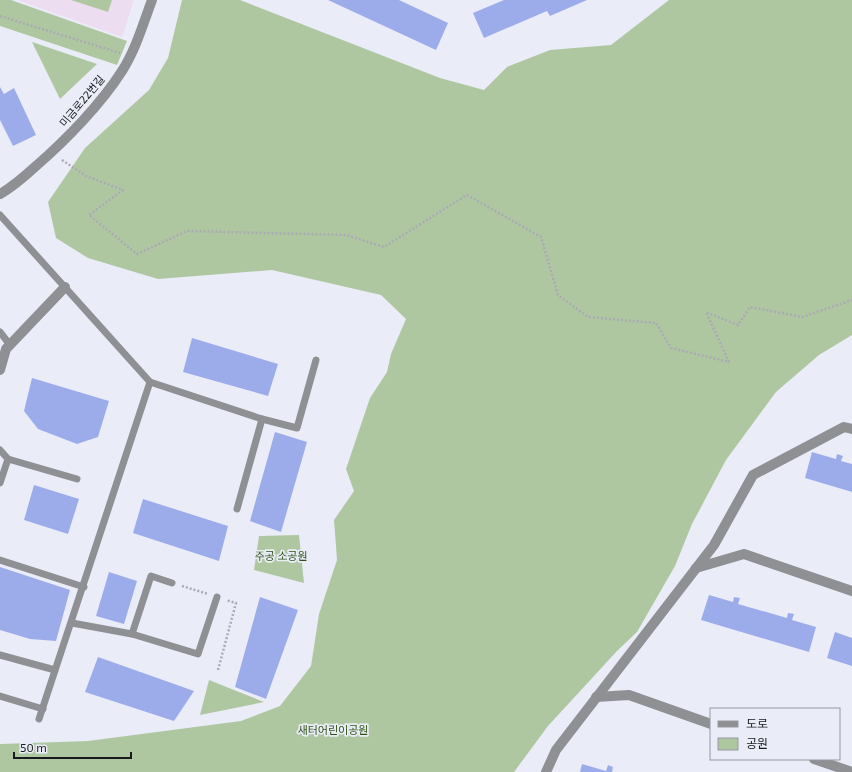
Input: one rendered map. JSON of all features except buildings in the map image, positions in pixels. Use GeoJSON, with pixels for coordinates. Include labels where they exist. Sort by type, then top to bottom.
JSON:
{"type":"FeatureCollection","features":[{"type":"Feature","properties":{"kind":"street","name":"미금로22번길"},"geometry":{"type":"LineString","coordinates":[[0,194],[8,190],[51,153],[92,111],[122,70],[140,34],[152,0]]}},
{"type":"Feature","properties":{"kind":"street"},"geometry":{"type":"LineString","coordinates":[[0,370],[6,349],[65,287]]}},
{"type":"Feature","properties":{"kind":"street"},"geometry":{"type":"LineString","coordinates":[[546,772],[556,750],[714,545],[753,475],[844,427],[852,429]]}},
{"type":"Feature","properties":{"kind":"street"},"geometry":{"type":"LineString","coordinates":[[696,568],[744,554],[852,591]]}},
{"type":"Feature","properties":{"kind":"street"},"geometry":{"type":"LineString","coordinates":[[596,697],[629,696],[710,724]]}},
{"type":"Feature","properties":{"kind":"street"},"geometry":{"type":"LineString","coordinates":[[817,760],[852,772]]}},
{"type":"Feature","properties":{"kind":"lane"},"geometry":{"type":"LineString","coordinates":[[0,214],[150,382],[262,419],[297,428],[316,360]]}},
{"type":"Feature","properties":{"kind":"lane"},"geometry":{"type":"LineString","coordinates":[[0,332],[10,345]]}},
{"type":"Feature","properties":{"kind":"lane"},"geometry":{"type":"LineString","coordinates":[[39,719],[84,588],[150,382]]}},
{"type":"Feature","properties":{"kind":"lane"},"geometry":{"type":"LineString","coordinates":[[237,509],[262,419]]}},
{"type":"Feature","properties":{"kind":"lane"},"geometry":{"type":"LineString","coordinates":[[0,450],[8,459],[77,479]]}},
{"type":"Feature","properties":{"kind":"lane"},"geometry":{"type":"LineString","coordinates":[[0,483],[8,459]]}},
{"type":"Feature","properties":{"kind":"lane"},"geometry":{"type":"LineString","coordinates":[[0,560],[84,588]]}},
{"type":"Feature","properties":{"kind":"lane"},"geometry":{"type":"LineString","coordinates":[[132,634],[151,576],[172,583]]}},
{"type":"Feature","properties":{"kind":"lane"},"geometry":{"type":"LineString","coordinates":[[72,623],[132,634],[198,654],[217,597]]}},
{"type":"Feature","properties":{"kind":"lane"},"geometry":{"type":"LineString","coordinates":[[0,655],[55,670]]}},
{"type":"Feature","properties":{"kind":"lane"},"geometry":{"type":"LineString","coordinates":[[0,696],[43,709]]}},
{"type":"Feature","properties":{"kind":"path"},"geometry":{"type":"LineString","coordinates":[[0,16],[122,53]]}},
{"type":"Feature","properties":{"kind":"path"},"geometry":{"type":"LineString","coordinates":[[51,153],[86,176],[123,190],[89,215],[137,254],[187,231],[346,235],[384,247],[468,194],[541,237],[558,295],[564,300],[588,317],[656,323],[671,348],[729,362],[706,312],[738,326],[750,307],[802,317],[852,300]]}},
{"type":"Feature","properties":{"kind":"path"},"geometry":{"type":"LineString","coordinates":[[172,583],[236,603],[218,670]]}},
{"type":"Feature","properties":{"kind":"shaded area"},"geometry":{"type":"Polygon","coordinates":[[[17,0],[134,0],[122,37],[17,0]]]}},
{"type":"Feature","properties":{"kind":"green space"},"geometry":{"type":"Polygon","coordinates":[[[0,0],[11,0],[127,41],[117,65],[0,26],[0,0]]]}},
{"type":"Feature","properties":{"kind":"green space"},"geometry":{"type":"Polygon","coordinates":[[[71,0],[112,0],[108,12],[71,0]]]}},
{"type":"Feature","properties":{"kind":"green space","name":"새터어린이공원"},"geometry":{"type":"Polygon","coordinates":[[[182,0],[240,0],[440,78],[484,90],[507,67],[550,50],[611,45],[669,0],[852,0],[852,335],[819,355],[776,392],[726,460],[692,524],[675,566],[637,632],[617,651],[548,726],[514,772],[0,772],[0,744],[88,741],[241,721],[280,706],[311,666],[319,614],[337,560],[334,520],[354,491],[346,469],[370,398],[387,372],[391,354],[406,319],[381,295],[272,270],[158,279],[88,258],[56,238],[48,202],[85,148],[149,90],[168,58],[182,0]]]}},
{"type":"Feature","properties":{"kind":"green space"},"geometry":{"type":"Polygon","coordinates":[[[32,42],[97,64],[60,99],[32,42]]]}},
{"type":"Feature","properties":{"kind":"green space","name":"주공 소공원"},"geometry":{"type":"Polygon","coordinates":[[[299,535],[304,583],[254,570],[259,536],[299,535]]]}},
{"type":"Feature","properties":{"kind":"green space"},"geometry":{"type":"Polygon","coordinates":[[[209,680],[264,702],[200,715],[209,680]]]}}]}
